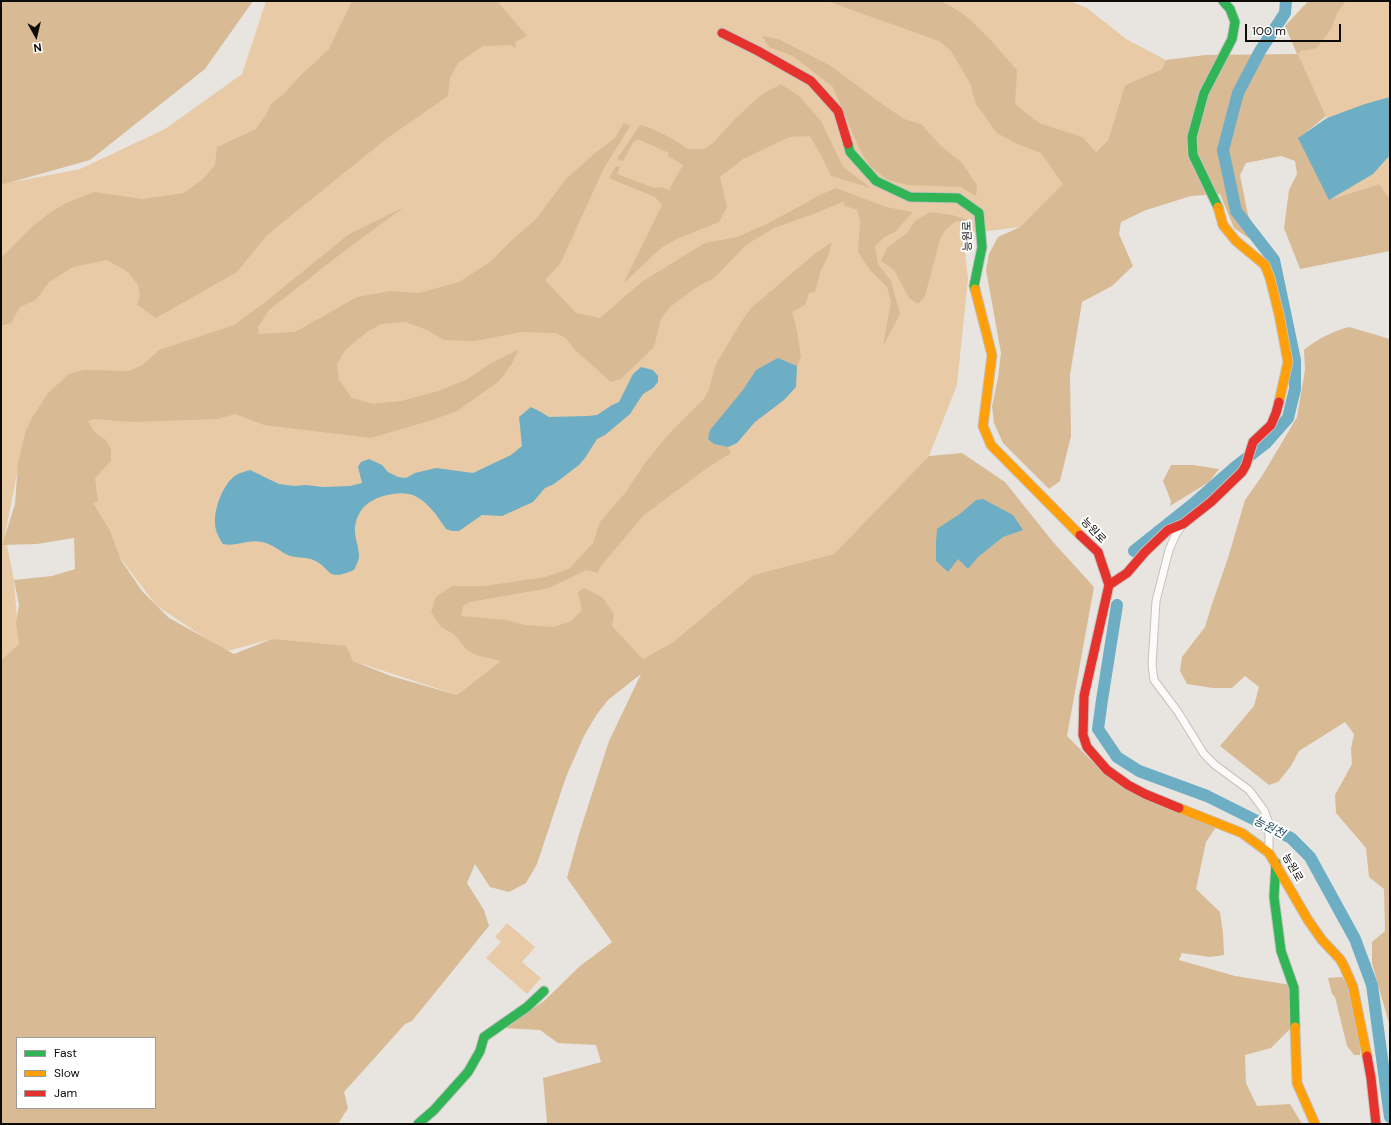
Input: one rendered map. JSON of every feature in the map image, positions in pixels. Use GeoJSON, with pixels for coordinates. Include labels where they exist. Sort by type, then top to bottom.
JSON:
{"type":"FeatureCollection","features":[{"type":"Feature","properties":{"kind":"street"},"geometry":{"type":"LineString","coordinates":[[1223,1],[1230,10],[1235,22],[1232,39],[1204,94],[1192,137],[1193,155],[1218,206],[1223,225],[1236,241],[1265,265],[1270,278],[1277,307],[1288,362],[1274,419],[1271,426],[1253,442],[1246,465],[1242,472],[1211,502],[1183,524],[1175,536],[1169,550],[1156,601],[1152,665],[1154,680],[1178,712],[1204,754],[1215,765],[1250,790],[1264,810],[1269,823],[1269,853]]}},
{"type":"Feature","properties":{"kind":"street","name":"능원로"},"geometry":{"type":"LineString","coordinates":[[722,33],[758,51],[811,81],[838,111],[850,152],[876,181],[910,197],[958,198],[979,213],[982,247],[974,286],[992,355],[983,426],[991,445],[1098,552],[1109,585],[1084,696],[1082,712],[1083,735],[1087,747],[1107,770],[1128,785],[1145,794],[1224,825],[1242,834],[1269,853],[1308,920],[1322,940],[1340,959],[1353,987],[1371,1078],[1376,1124]]}},
{"type":"Feature","properties":{"kind":"street"},"geometry":{"type":"LineString","coordinates":[[1109,585],[1127,573],[1145,552],[1168,530],[1183,524]]}},
{"type":"Feature","properties":{"kind":"street"},"geometry":{"type":"LineString","coordinates":[[1276,864],[1274,897],[1281,951],[1294,988],[1297,1083],[1315,1124]]}},
{"type":"Feature","properties":{"kind":"street"},"geometry":{"type":"LineString","coordinates":[[418,1124],[434,1110],[468,1072],[480,1051],[484,1037],[527,1007],[544,991]]}},
{"type":"Feature","properties":{"kind":"shaded area"},"geometry":{"type":"Polygon","coordinates":[[[1,1],[253,1],[205,69],[90,160],[1,185],[1,1]]]}},
{"type":"Feature","properties":{"kind":"shaded area"},"geometry":{"type":"Polygon","coordinates":[[[266,1],[1070,1],[1087,8],[1126,39],[1166,60],[1162,69],[1125,85],[1108,140],[1020,227],[963,234],[968,279],[957,385],[929,456],[835,554],[753,575],[673,642],[643,659],[602,616],[512,653],[457,695],[353,661],[272,639],[227,651],[156,605],[25,433],[5,535],[14,580],[19,644],[1,660],[1,186],[3,184],[80,169],[165,129],[242,74],[266,1]]]}},
{"type":"Feature","properties":{"kind":"shaded area"},"geometry":{"type":"Polygon","coordinates":[[[352,1],[497,1],[527,36],[515,42],[516,48],[510,45],[483,46],[458,63],[450,78],[448,96],[386,139],[267,235],[237,272],[156,318],[137,305],[140,295],[138,285],[128,272],[107,260],[73,267],[49,282],[36,300],[20,307],[11,323],[1,326],[1,258],[34,225],[66,203],[94,192],[142,199],[184,193],[203,179],[215,165],[217,147],[256,129],[267,113],[271,104],[284,94],[301,75],[329,49],[352,1]]]}},
{"type":"Feature","properties":{"kind":"shaded area"},"geometry":{"type":"Polygon","coordinates":[[[827,1],[939,1],[951,6],[972,21],[1017,70],[1015,104],[1039,123],[1082,137],[1096,152],[1108,140],[1125,85],[1162,69],[1166,60],[1205,55],[1297,54],[1285,26],[1309,1],[1346,1],[1337,13],[1331,29],[1317,48],[1301,51],[1298,54],[1326,116],[1299,138],[1332,199],[1379,184],[1390,199],[1390,251],[1300,269],[1284,228],[1289,190],[1297,174],[1295,161],[1281,156],[1246,163],[1240,175],[1248,215],[1256,231],[1250,239],[1234,228],[1220,194],[1191,196],[1146,210],[1121,222],[1119,234],[1133,266],[1112,286],[1082,302],[1070,375],[1071,436],[1060,481],[1049,489],[1003,443],[994,423],[992,406],[998,378],[1001,353],[986,270],[989,254],[998,237],[1020,227],[1063,184],[1041,153],[1015,143],[997,133],[976,104],[970,83],[951,51],[939,41],[827,1]]]}},
{"type":"Feature","properties":{"kind":"shaded area"},"geometry":{"type":"Polygon","coordinates":[[[1308,1],[1390,1],[1390,199],[1379,184],[1329,200],[1298,138],[1327,118],[1285,26],[1308,1]]]}},
{"type":"Feature","properties":{"kind":"shaded area"},"geometry":{"type":"Polygon","coordinates":[[[762,36],[778,39],[831,66],[904,119],[921,124],[939,144],[963,164],[977,186],[976,196],[961,187],[908,185],[888,180],[870,166],[859,148],[833,87],[793,56],[769,47],[762,36]]]}},
{"type":"Feature","properties":{"kind":"shaded area"},"geometry":{"type":"Polygon","coordinates":[[[781,84],[800,97],[821,121],[843,167],[871,188],[831,176],[810,136],[789,137],[743,159],[720,177],[727,207],[719,222],[679,238],[662,247],[625,282],[662,205],[655,197],[609,178],[616,166],[620,167],[617,174],[654,188],[662,187],[669,190],[683,165],[668,156],[669,153],[640,140],[634,141],[623,161],[617,159],[640,125],[653,129],[673,139],[688,149],[704,149],[713,143],[733,121],[761,95],[781,84]]]}},
{"type":"Feature","properties":{"kind":"shaded area"},"geometry":{"type":"Polygon","coordinates":[[[624,123],[630,126],[604,168],[560,264],[545,280],[576,313],[600,318],[643,281],[705,243],[737,237],[767,224],[818,196],[836,188],[886,207],[913,212],[895,232],[885,237],[875,246],[878,264],[891,281],[900,314],[883,346],[891,302],[887,287],[870,270],[858,252],[860,221],[857,210],[843,205],[845,201],[774,228],[746,245],[714,278],[697,287],[670,307],[661,319],[654,347],[621,379],[611,382],[574,349],[566,338],[556,333],[521,332],[475,341],[444,340],[427,330],[405,322],[381,324],[367,332],[346,349],[337,364],[339,380],[352,398],[373,404],[401,401],[438,391],[466,380],[490,364],[519,349],[511,365],[499,381],[457,411],[371,438],[264,425],[235,414],[218,419],[132,422],[95,419],[88,421],[96,434],[106,440],[111,450],[111,461],[95,478],[98,501],[93,503],[110,531],[121,560],[142,591],[169,618],[234,654],[272,639],[346,646],[353,661],[391,676],[457,695],[501,661],[476,655],[466,649],[454,634],[441,627],[431,612],[436,597],[452,586],[485,586],[545,577],[569,569],[593,543],[600,522],[626,492],[645,463],[668,435],[704,399],[709,389],[716,364],[741,322],[752,307],[816,253],[832,242],[827,259],[821,270],[815,292],[809,293],[805,305],[792,312],[801,356],[797,366],[778,358],[714,444],[728,447],[731,453],[707,468],[644,515],[600,567],[598,573],[586,570],[549,588],[470,602],[463,606],[461,616],[507,620],[525,625],[554,627],[571,621],[582,610],[578,592],[584,588],[602,597],[614,614],[612,626],[643,659],[673,642],[753,575],[834,554],[929,456],[962,453],[1005,482],[1053,542],[1094,587],[1067,736],[1094,763],[1124,788],[1218,824],[1206,842],[1196,889],[1220,912],[1224,955],[1210,957],[1182,953],[1179,960],[1235,976],[1291,985],[1290,1029],[1271,1048],[1245,1055],[1246,1083],[1257,1106],[1290,1104],[1302,1124],[544,1124],[547,1122],[543,1078],[601,1062],[596,1045],[558,1043],[540,1030],[503,1028],[544,1001],[580,966],[612,942],[567,878],[579,834],[609,741],[641,674],[608,700],[597,714],[584,736],[566,777],[537,864],[526,883],[509,892],[490,887],[475,864],[467,883],[484,910],[489,926],[412,1021],[405,1024],[344,1092],[348,1108],[338,1124],[1,1124],[1,660],[19,644],[16,623],[19,605],[14,580],[52,576],[75,569],[74,538],[37,544],[2,545],[15,504],[18,463],[25,433],[32,418],[48,393],[69,374],[84,370],[129,371],[143,365],[159,350],[234,325],[264,303],[348,235],[404,207],[343,252],[269,310],[258,327],[259,334],[295,332],[357,297],[391,291],[419,293],[459,282],[490,262],[536,219],[566,179],[594,154],[615,138],[624,123]]]}},
{"type":"Feature","properties":{"kind":"shaded area"},"geometry":{"type":"Polygon","coordinates":[[[930,212],[952,215],[967,220],[970,228],[958,221],[949,226],[945,231],[940,240],[925,296],[918,304],[909,298],[894,270],[881,261],[887,248],[907,233],[915,221],[930,212]]]}},
{"type":"Feature","properties":{"kind":"shaded area"},"geometry":{"type":"Polygon","coordinates":[[[1349,327],[1390,339],[1390,1027],[1372,963],[1372,942],[1385,931],[1384,889],[1369,877],[1366,848],[1336,813],[1335,795],[1352,764],[1351,749],[1354,734],[1345,722],[1299,751],[1291,766],[1278,782],[1269,785],[1220,746],[1254,706],[1259,687],[1245,676],[1232,688],[1213,688],[1187,684],[1180,671],[1182,657],[1205,627],[1228,558],[1245,500],[1262,476],[1297,417],[1305,370],[1304,350],[1325,336],[1349,327]]]}},
{"type":"Feature","properties":{"kind":"shaded area"},"geometry":{"type":"Polygon","coordinates":[[[1171,465],[1193,465],[1219,469],[1209,482],[1170,506],[1171,501],[1163,481],[1171,465]]]}},
{"type":"Feature","properties":{"kind":"shaded area"},"geometry":{"type":"Polygon","coordinates":[[[507,923],[535,947],[522,962],[541,978],[527,994],[486,958],[501,942],[495,937],[507,923]]]}},
{"type":"Feature","properties":{"kind":"shaded area"},"geometry":{"type":"Polygon","coordinates":[[[1342,977],[1348,987],[1360,1032],[1360,1055],[1354,1055],[1347,1046],[1335,997],[1332,994],[1328,978],[1342,977]]]}},
{"type":"Feature","properties":{"kind":"water"},"geometry":{"type":"Polygon","coordinates":[[[1390,97],[1390,155],[1373,174],[1329,200],[1298,138],[1327,118],[1365,104],[1390,97]]]}},
{"type":"Feature","properties":{"kind":"water"},"geometry":{"type":"Polygon","coordinates":[[[778,358],[797,366],[796,387],[784,400],[755,422],[737,443],[728,447],[714,444],[708,439],[710,430],[743,390],[756,370],[778,358]]]}},
{"type":"Feature","properties":{"kind":"water"},"geometry":{"type":"Polygon","coordinates":[[[641,367],[653,370],[658,376],[658,382],[653,388],[643,394],[630,414],[605,435],[597,439],[579,465],[554,484],[545,488],[533,502],[502,516],[482,515],[459,531],[452,531],[446,529],[428,506],[415,496],[398,493],[380,497],[365,506],[361,510],[357,519],[355,535],[359,556],[354,570],[338,575],[333,574],[318,562],[311,559],[290,556],[266,543],[257,541],[233,545],[223,544],[216,529],[216,510],[224,489],[228,482],[240,473],[250,470],[279,484],[294,486],[350,486],[362,483],[358,467],[361,462],[369,459],[382,465],[388,472],[398,477],[406,478],[415,473],[436,468],[473,473],[511,455],[522,446],[519,417],[531,407],[549,417],[597,415],[619,402],[633,374],[641,367]]]}},
{"type":"Feature","properties":{"kind":"water"},"geometry":{"type":"Polygon","coordinates":[[[983,499],[1013,515],[1023,530],[1003,537],[978,557],[968,569],[958,559],[948,572],[936,561],[937,529],[961,513],[976,500],[983,499]]]}},
{"type":"Feature","properties":{"kind":"waterway"},"geometry":{"type":"LineString","coordinates":[[1134,551],[1266,443],[1288,418],[1295,389],[1295,360],[1274,260],[1236,211],[1223,150],[1238,93],[1260,51],[1285,13],[1286,1]]}},
{"type":"Feature","properties":{"kind":"waterway","name":"능원천"},"geometry":{"type":"LineString","coordinates":[[1117,605],[1098,729],[1117,757],[1139,771],[1207,796],[1291,838],[1310,857],[1355,939],[1372,985],[1390,1117]]}},
{"type":"Feature","properties":{"kind":"traffic: fast"},"geometry":{"type":"LineString","coordinates":[[1218,207],[1193,155],[1192,137],[1204,93],[1232,39],[1235,22],[1230,9],[1223,1]]}},
{"type":"Feature","properties":{"kind":"traffic: fast"},"geometry":{"type":"LineString","coordinates":[[848,144],[850,152],[876,181],[910,197],[958,198],[979,213],[982,247],[974,286],[975,289]]}},
{"type":"Feature","properties":{"kind":"traffic: fast"},"geometry":{"type":"LineString","coordinates":[[1276,863],[1274,897],[1281,951],[1294,988],[1295,1027]]}},
{"type":"Feature","properties":{"kind":"traffic: fast"},"geometry":{"type":"LineString","coordinates":[[418,1124],[434,1110],[468,1072],[480,1051],[484,1037],[527,1007],[544,991]]}},
{"type":"Feature","properties":{"kind":"traffic: slow"},"geometry":{"type":"LineString","coordinates":[[1218,207],[1223,225],[1236,241],[1265,265],[1270,278],[1279,314],[1288,362],[1279,402]]}},
{"type":"Feature","properties":{"kind":"traffic: slow"},"geometry":{"type":"LineString","coordinates":[[975,289],[992,355],[983,426],[991,445],[1080,535]]}},
{"type":"Feature","properties":{"kind":"traffic: slow"},"geometry":{"type":"LineString","coordinates":[[1179,808],[1242,833],[1269,853],[1308,920],[1322,940],[1340,959],[1344,966],[1353,987],[1367,1056]]}},
{"type":"Feature","properties":{"kind":"traffic: slow"},"geometry":{"type":"LineString","coordinates":[[1295,1027],[1297,1083],[1315,1124]]}},
{"type":"Feature","properties":{"kind":"traffic: jam"},"geometry":{"type":"LineString","coordinates":[[722,33],[758,51],[811,81],[838,111],[848,144]]}},
{"type":"Feature","properties":{"kind":"traffic: jam"},"geometry":{"type":"LineString","coordinates":[[1109,585],[1127,573],[1145,552],[1168,530],[1183,524],[1211,502],[1242,472],[1246,465],[1253,442],[1271,425],[1279,402]]}},
{"type":"Feature","properties":{"kind":"traffic: jam"},"geometry":{"type":"LineString","coordinates":[[1080,535],[1098,552],[1109,585],[1084,696],[1083,735],[1087,747],[1107,770],[1128,785],[1145,794],[1179,808]]}},
{"type":"Feature","properties":{"kind":"traffic: jam"},"geometry":{"type":"LineString","coordinates":[[1367,1056],[1376,1124]]}}]}
